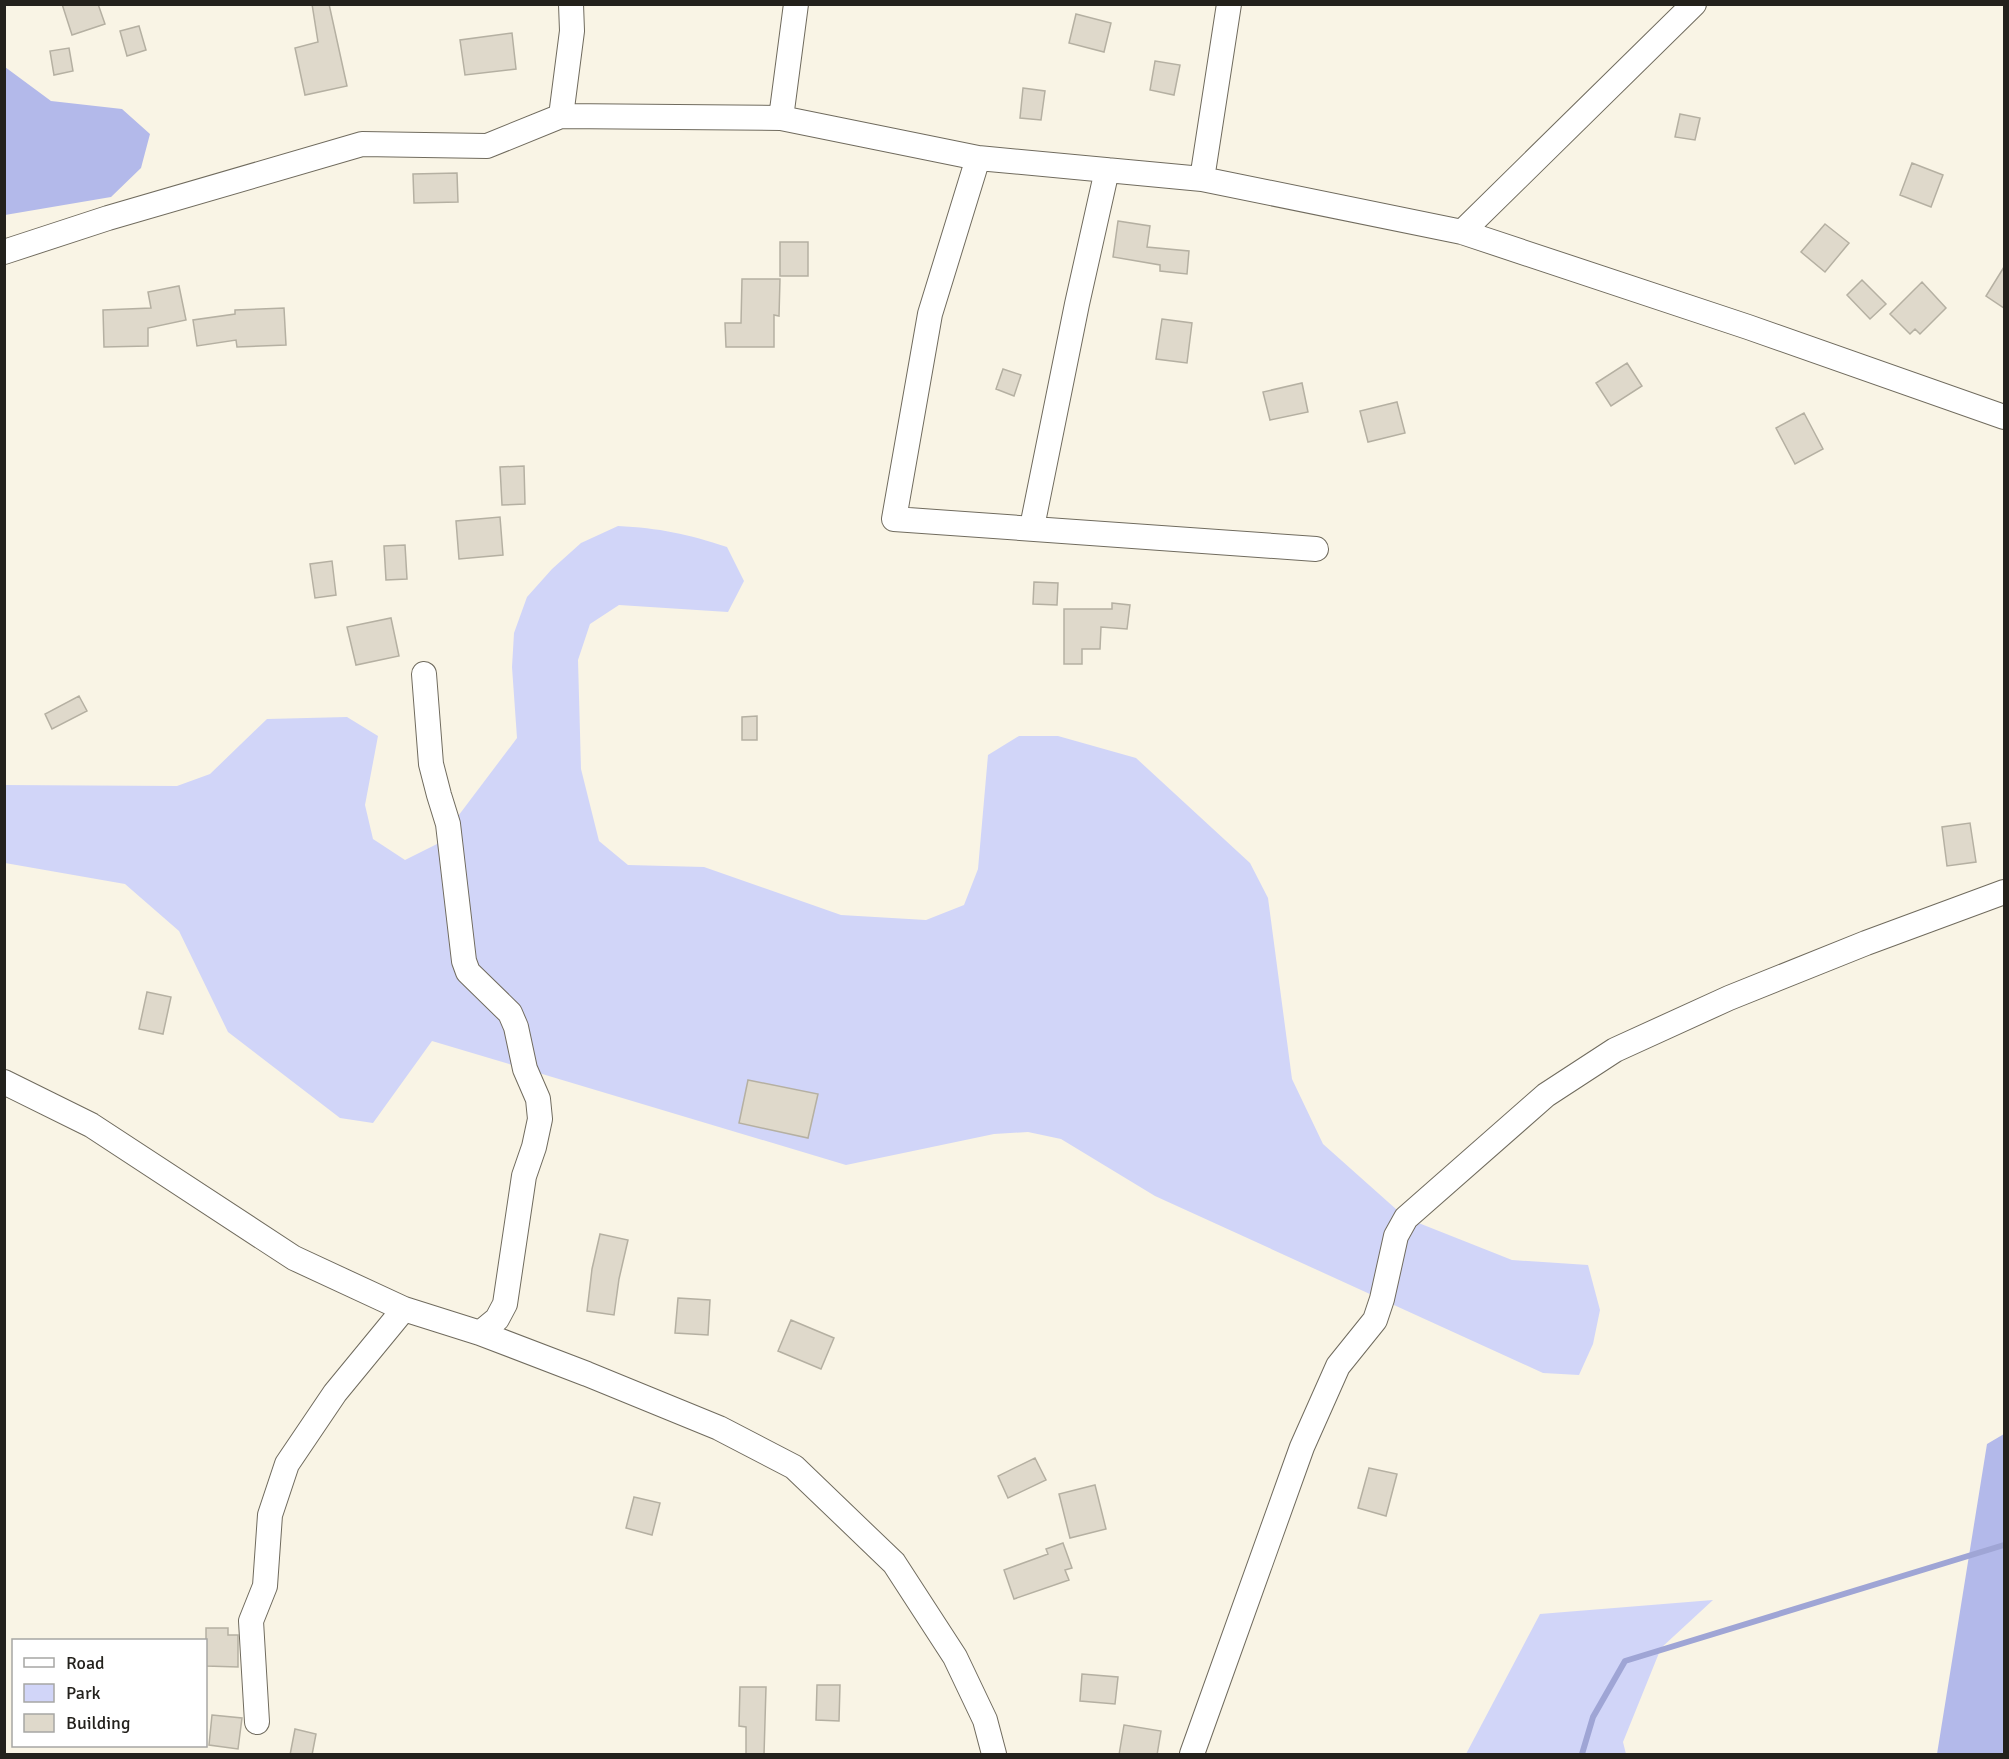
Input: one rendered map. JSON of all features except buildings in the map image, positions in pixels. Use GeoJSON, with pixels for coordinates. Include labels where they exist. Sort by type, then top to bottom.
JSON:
{"type":"FeatureCollection","features":[{"type":"Feature","properties":{"kind":"street"},"geometry":{"type":"LineString","coordinates":[[561,116],[572,31],[571,4]]}},
{"type":"Feature","properties":{"kind":"street"},"geometry":{"type":"LineString","coordinates":[[781,118],[796,4]]}},
{"type":"Feature","properties":{"kind":"street"},"geometry":{"type":"LineString","coordinates":[[1202,179],[1229,4]]}},
{"type":"Feature","properties":{"kind":"street"},"geometry":{"type":"LineString","coordinates":[[1462,232],[1694,4]]}},
{"type":"Feature","properties":{"kind":"street"},"geometry":{"type":"LineString","coordinates":[[4,252],[108,218],[362,144],[487,146],[561,116],[781,118],[978,158],[1202,179],[1462,232],[1748,327],[2004,417]]}},
{"type":"Feature","properties":{"kind":"street"},"geometry":{"type":"LineString","coordinates":[[978,158],[930,314],[894,519],[1032,527],[1316,549]]}},
{"type":"Feature","properties":{"kind":"street"},"geometry":{"type":"LineString","coordinates":[[1032,527],[1077,304],[1107,170]]}},
{"type":"Feature","properties":{"kind":"street"},"geometry":{"type":"LineString","coordinates":[[424,674],[431,764],[448,824],[464,961],[468,972],[510,1013],[516,1027],[525,1069],[538,1099],[540,1119],[524,1176],[505,1304],[497,1319],[480,1333]]}},
{"type":"Feature","properties":{"kind":"street"},"geometry":{"type":"LineString","coordinates":[[1192,1755],[1302,1447],[1338,1366],[1375,1320],[1396,1236],[1406,1218],[1546,1095],[1615,1050],[1729,998],[2004,892]]}},
{"type":"Feature","properties":{"kind":"street"},"geometry":{"type":"LineString","coordinates":[[4,1082],[91,1125],[294,1258],[404,1309],[480,1333],[719,1428],[794,1467],[894,1563],[955,1657],[985,1720],[994,1755]]}},
{"type":"Feature","properties":{"kind":"street"},"geometry":{"type":"LineString","coordinates":[[257,1722],[250,1621],[265,1586],[270,1515],[287,1464],[335,1393],[404,1309]]}},
{"type":"Feature","properties":{"kind":"green space"},"geometry":{"type":"Polygon","coordinates":[[[618,526],[673,532],[727,547],[744,581],[728,612],[619,605],[590,624],[578,660],[581,769],[599,841],[628,865],[704,867],[841,915],[926,920],[964,905],[978,869],[988,755],[1019,736],[1058,736],[1136,758],[1250,863],[1268,898],[1292,1079],[1323,1144],[1406,1218],[1512,1260],[1588,1265],[1600,1310],[1593,1344],[1579,1375],[1543,1373],[1155,1196],[1061,1139],[1028,1132],[994,1134],[846,1165],[432,1041],[373,1123],[340,1118],[228,1032],[179,931],[125,884],[5,863],[4,785],[177,786],[210,774],[267,719],[347,717],[378,736],[365,805],[373,839],[405,860],[437,844],[517,738],[512,667],[514,633],[527,597],[552,569],[581,543],[618,526]]]}},
{"type":"Feature","properties":{"kind":"green space"},"geometry":{"type":"Polygon","coordinates":[[[1713,1600],[1661,1648],[1623,1742],[1626,1754],[1466,1754],[1540,1614],[1713,1600]]]}},
{"type":"Feature","properties":{"kind":"shaded area"},"geometry":{"type":"Polygon","coordinates":[[[5,67],[51,101],[122,109],[150,134],[141,168],[111,197],[5,215],[5,67]]]}},
{"type":"Feature","properties":{"kind":"shaded area"},"geometry":{"type":"Polygon","coordinates":[[[2004,1434],[2004,1754],[1937,1754],[1987,1444],[2004,1434]]]}},
{"type":"Feature","properties":{"kind":"waterway"},"geometry":{"type":"LineString","coordinates":[[1582,1754],[1593,1717],[1625,1661],[2004,1545]]}}]}
